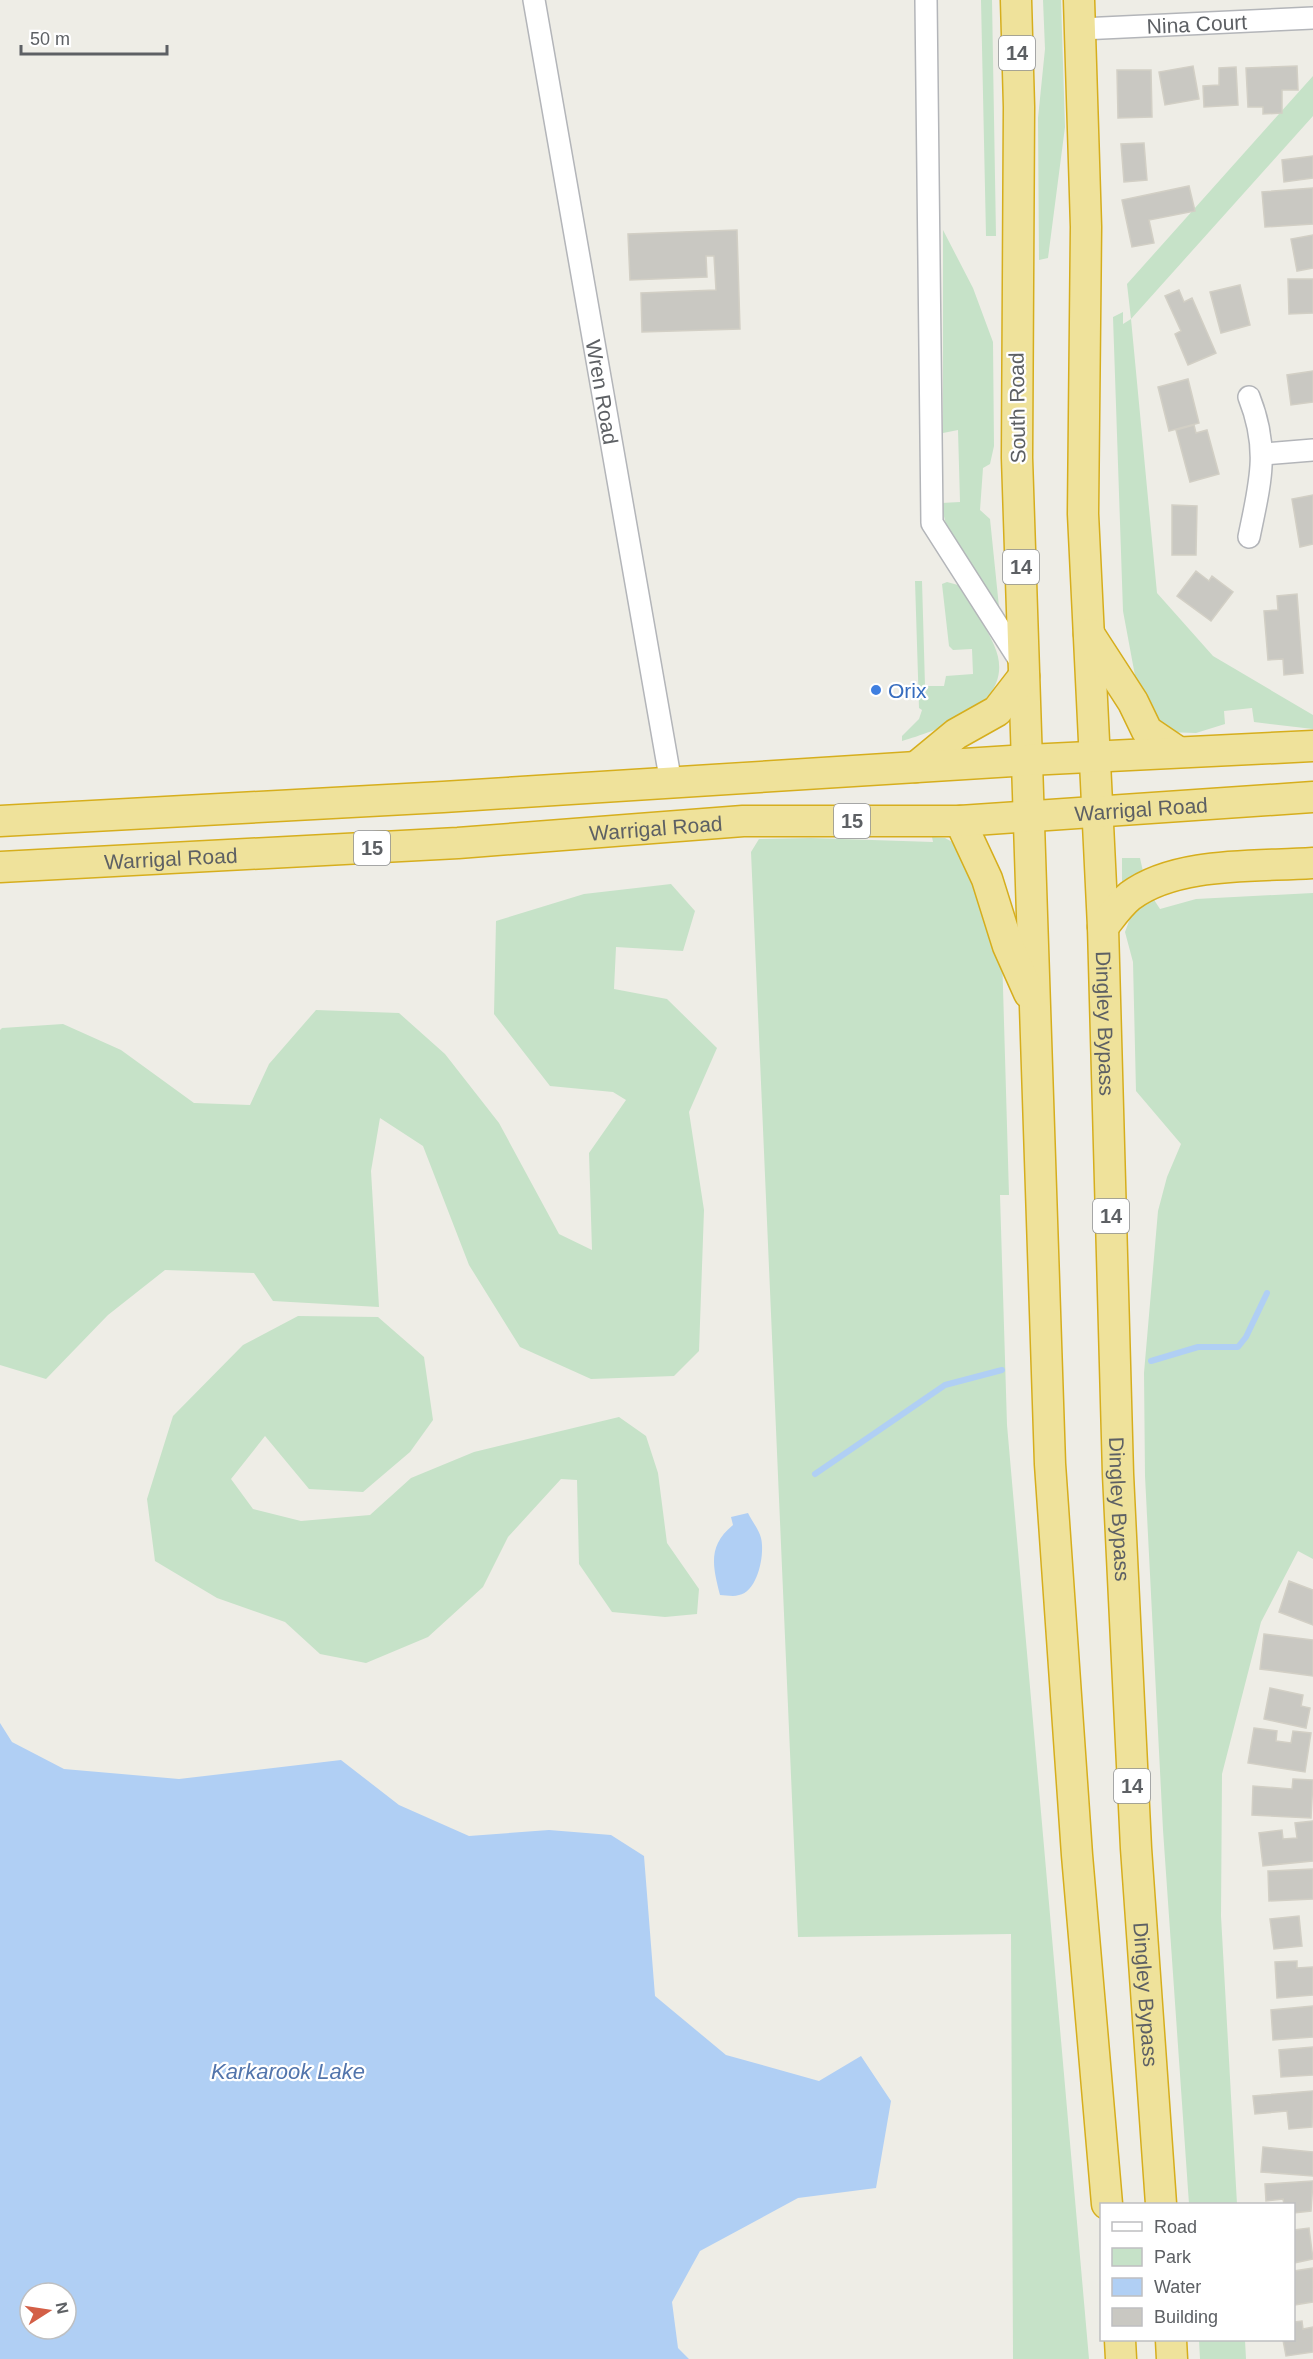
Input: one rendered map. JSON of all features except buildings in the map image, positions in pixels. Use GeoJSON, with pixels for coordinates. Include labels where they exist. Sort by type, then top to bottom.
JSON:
{"type":"FeatureCollection","features":[{"type":"Feature","properties":{"kind":"highway","name":"South Road"},"geometry":{"type":"LineString","coordinates":[[1016,0],[1019,107],[1017,458],[1030,817]]}},
{"type":"Feature","properties":{"kind":"highway","name":"14"},"geometry":{"type":"LineString","coordinates":[[1079,0],[1086,227],[1083,514],[1097,813]]}},
{"type":"Feature","properties":{"kind":"highway"},"geometry":{"type":"LineString","coordinates":[[1089,634],[1133,702],[1147,731],[1178,752]]}},
{"type":"Feature","properties":{"kind":"highway"},"geometry":{"type":"LineString","coordinates":[[916,767],[956,734],[997,711],[1024,672]]}},
{"type":"Feature","properties":{"kind":"highway","name":"Warrigal Road"},"geometry":{"type":"LineString","coordinates":[[0,821],[671,783],[1095,756],[1313,746]]}},
{"type":"Feature","properties":{"kind":"highway","name":"Warrigal Road"},"geometry":{"type":"LineString","coordinates":[[0,867],[458,843],[743,820],[960,821],[1313,797]]}},
{"type":"Feature","properties":{"kind":"highway","name":"Dingley Bypass"},"geometry":{"type":"LineString","coordinates":[[1097,813],[1103,927],[1125,1662],[1161,2203]]}},
{"type":"Feature","properties":{"kind":"highway","name":"14"},"geometry":{"type":"LineString","coordinates":[[1030,817],[1039,1177],[1053,1535],[1107,2203]]}},
{"type":"Feature","properties":{"kind":"highway"},"geometry":{"type":"LineString","coordinates":[[960,821],[987,879],[1008,946],[1036,1010]]}},
{"type":"Feature","properties":{"kind":"highway"},"geometry":{"type":"LineString","coordinates":[[1103,927],[1130,897],[1152,885],[1183,874],[1218,868],[1313,863]]}},
{"type":"Feature","properties":{"kind":"highway"},"geometry":{"type":"LineString","coordinates":[[1120,2341],[1121,2359]]}},
{"type":"Feature","properties":{"kind":"highway"},"geometry":{"type":"LineString","coordinates":[[1171,2341],[1172,2359]]}},
{"type":"Feature","properties":{"kind":"street","name":"Wren Road"},"geometry":{"type":"LineString","coordinates":[[534,0],[671,783]]}},
{"type":"Feature","properties":{"kind":"street"},"geometry":{"type":"LineString","coordinates":[[926,0],[932,523],[1024,672]]}},
{"type":"Feature","properties":{"kind":"street","name":"Nina Court"},"geometry":{"type":"LineString","coordinates":[[1081,29],[1313,18]]}},
{"type":"Feature","properties":{"kind":"street"},"geometry":{"type":"LineString","coordinates":[[1249,397],[1259,423],[1263,454],[1249,537]]}},
{"type":"Feature","properties":{"kind":"street"},"geometry":{"type":"LineString","coordinates":[[1263,454],[1313,450]]}},
{"type":"Feature","properties":{"kind":"green space"},"geometry":{"type":"Polygon","coordinates":[[[981,0],[992,0],[996,236],[986,236],[981,0]]]}},
{"type":"Feature","properties":{"kind":"green space"},"geometry":{"type":"Polygon","coordinates":[[[1043,0],[1061,0],[1065,127],[1048,258],[1039,260],[1038,118],[1045,49],[1043,0]]]}},
{"type":"Feature","properties":{"kind":"green space"},"geometry":{"type":"Polygon","coordinates":[[[1313,76],[1313,116],[1131,319],[1127,284],[1313,76]]]}},
{"type":"Feature","properties":{"kind":"green space"},"geometry":{"type":"Polygon","coordinates":[[[943,230],[973,288],[993,342],[994,446],[990,464],[983,468],[980,510],[990,519],[999,607],[946,525],[941,503],[960,502],[958,430],[943,433],[943,230]]]}},
{"type":"Feature","properties":{"kind":"green space"},"geometry":{"type":"Polygon","coordinates":[[[1123,312],[1123,324],[1131,319],[1157,593],[1213,656],[1313,715],[1313,729],[1254,722],[1252,708],[1224,711],[1225,724],[1196,733],[1165,732],[1136,681],[1123,611],[1113,317],[1123,312]]]}},
{"type":"Feature","properties":{"kind":"green space"},"geometry":{"type":"Polygon","coordinates":[[[915,581],[922,581],[925,686],[944,686],[946,676],[973,674],[972,649],[953,650],[949,646],[942,584],[947,582],[958,585],[977,614],[994,645],[999,665],[996,683],[987,698],[973,710],[956,721],[902,741],[902,736],[919,719],[922,710],[919,708],[915,581]]]}},
{"type":"Feature","properties":{"kind":"green space"},"geometry":{"type":"Polygon","coordinates":[[[932,837],[945,838],[956,844],[1002,953],[1009,1195],[1000,1195],[1007,1425],[1089,2359],[1013,2359],[1011,1934],[798,1937],[751,852],[759,839],[811,838],[933,842],[932,837]]]}},
{"type":"Feature","properties":{"kind":"green space"},"geometry":{"type":"Polygon","coordinates":[[[1122,858],[1140,858],[1144,876],[1122,884],[1122,858]]]}},
{"type":"Feature","properties":{"kind":"green space"},"geometry":{"type":"Polygon","coordinates":[[[671,884],[695,911],[683,951],[616,947],[614,989],[667,999],[717,1048],[689,1112],[704,1210],[699,1351],[674,1376],[591,1379],[520,1347],[469,1265],[423,1146],[380,1118],[371,1171],[379,1307],[273,1301],[254,1273],[165,1270],[108,1315],[46,1379],[0,1365],[0,1030],[2,1028],[63,1024],[121,1050],[194,1103],[250,1105],[269,1064],[316,1010],[399,1013],[445,1054],[499,1123],[559,1234],[592,1250],[589,1153],[626,1100],[613,1092],[550,1086],[494,1014],[496,921],[584,894],[671,884]]]}},
{"type":"Feature","properties":{"kind":"green space"},"geometry":{"type":"Polygon","coordinates":[[[1313,893],[1313,1559],[1298,1551],[1261,1622],[1222,1774],[1221,1916],[1237,2203],[1189,2203],[1163,1830],[1145,1476],[1144,1373],[1158,1211],[1167,1177],[1181,1144],[1136,1091],[1133,962],[1125,932],[1133,910],[1151,895],[1160,909],[1196,899],[1313,893]]]}},
{"type":"Feature","properties":{"kind":"green space"},"geometry":{"type":"Polygon","coordinates":[[[298,1316],[378,1317],[424,1357],[433,1420],[410,1452],[363,1492],[309,1489],[265,1436],[231,1479],[253,1509],[301,1521],[370,1515],[411,1478],[474,1452],[619,1417],[646,1436],[658,1473],[667,1543],[699,1589],[697,1614],[665,1617],[612,1612],[579,1564],[577,1480],[561,1479],[508,1537],[483,1587],[428,1637],[366,1663],[320,1654],[285,1622],[217,1598],[155,1561],[147,1499],[173,1416],[243,1345],[298,1316]]]}},
{"type":"Feature","properties":{"kind":"green space"},"geometry":{"type":"Polygon","coordinates":[[[1199,2341],[1245,2341],[1246,2359],[1200,2359],[1199,2341]]]}},
{"type":"Feature","properties":{"kind":"water"},"geometry":{"type":"Polygon","coordinates":[[[748,1513],[761,1538],[762,1553],[759,1571],[746,1592],[737,1596],[720,1595],[714,1566],[716,1549],[719,1541],[733,1525],[731,1517],[748,1513]]]}},
{"type":"Feature","properties":{"kind":"water","name":"Karkarook Lake"},"geometry":{"type":"Polygon","coordinates":[[[0,1723],[12,1742],[64,1769],[179,1779],[341,1760],[399,1805],[469,1836],[549,1830],[611,1835],[644,1856],[655,1996],[726,2055],[819,2081],[861,2056],[891,2101],[876,2188],[798,2198],[700,2251],[672,2302],[678,2348],[689,2359],[0,2359],[0,1723]]]}},
{"type":"Feature","properties":{"kind":"waterway"},"geometry":{"type":"LineString","coordinates":[[1151,1361],[1198,1347],[1238,1347],[1246,1337],[1267,1293]]}},
{"type":"Feature","properties":{"kind":"waterway"},"geometry":{"type":"LineString","coordinates":[[815,1474],[945,1385],[1002,1370]]}},
{"type":"Feature","properties":{"kind":"place","name":"Orix"},"geometry":{"type":"Point","coordinates":[876,690]}}]}
